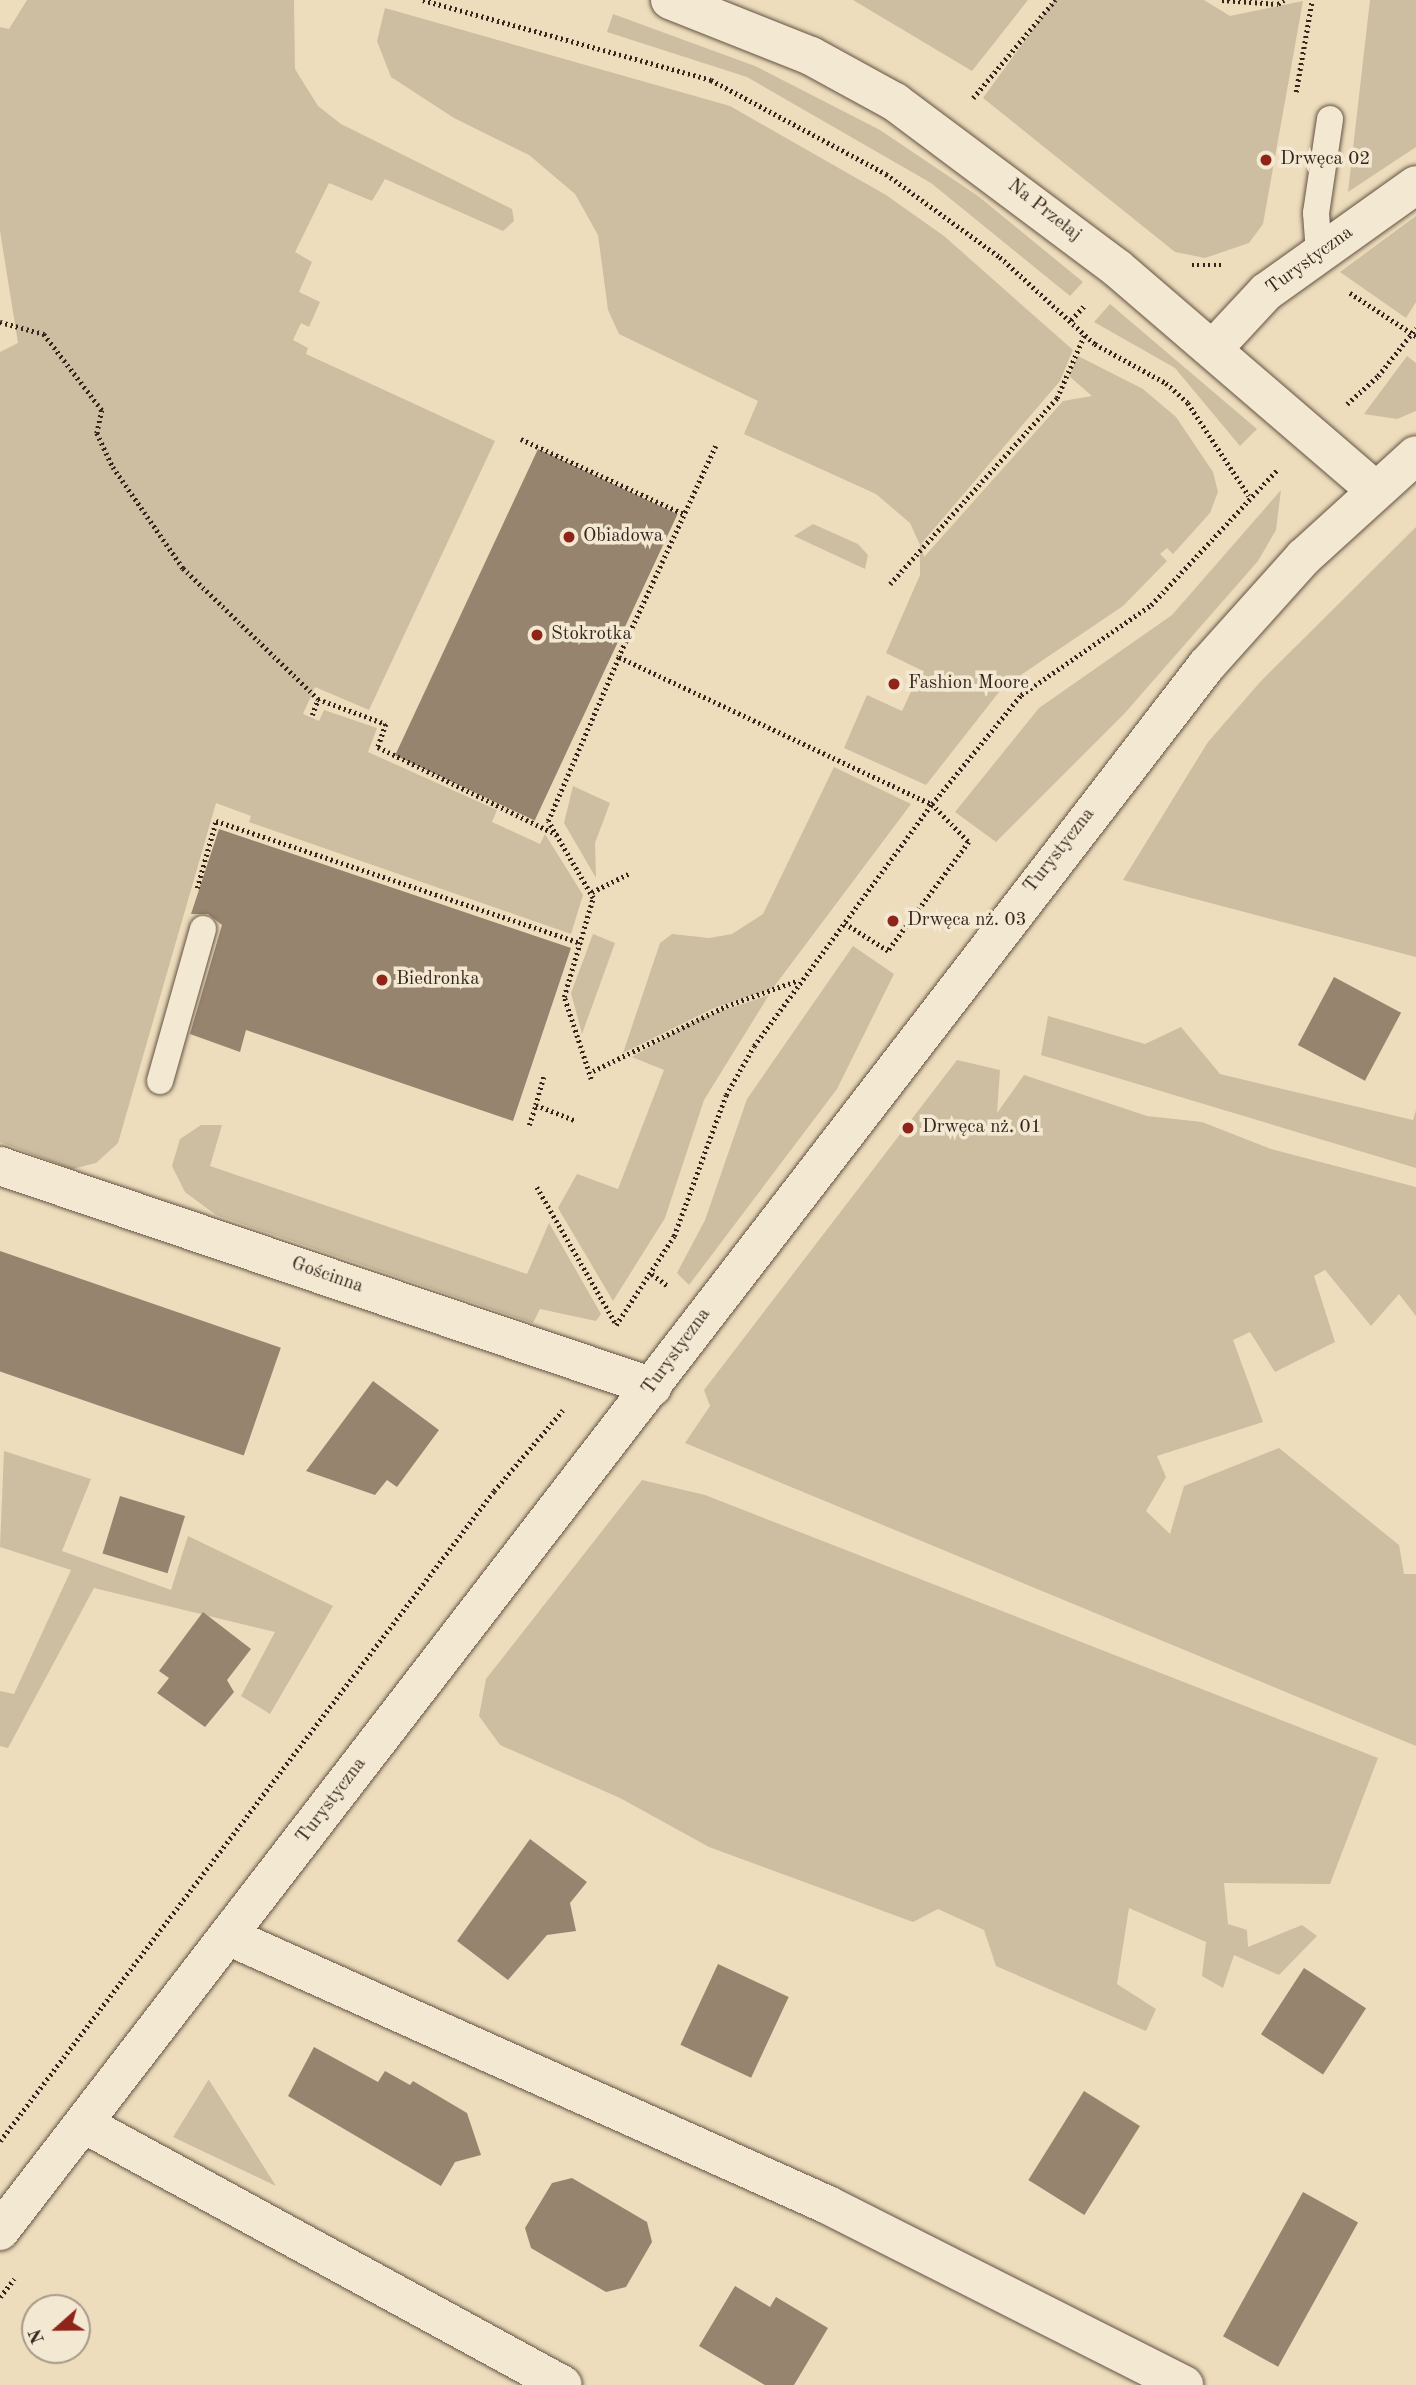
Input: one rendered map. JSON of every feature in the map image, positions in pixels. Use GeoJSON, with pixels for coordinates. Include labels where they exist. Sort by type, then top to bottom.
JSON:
{"type":"FeatureCollection","features":[{"type":"Feature","properties":{"kind":"street","name":"Na Przełaj"},"geometry":{"type":"LineString","coordinates":[[670,0],[811,56],[895,102],[1012,185],[1213,349],[1375,490]]}},
{"type":"Feature","properties":{"kind":"street","name":"Turystyczna"},"geometry":{"type":"LineString","coordinates":[[1213,349],[1266,292],[1416,185]]}},
{"type":"Feature","properties":{"kind":"street","name":"Turystyczna"},"geometry":{"type":"LineString","coordinates":[[0,2231],[653,1387],[929,1019],[1207,665],[1375,490],[1416,455]]}},
{"type":"Feature","properties":{"kind":"street","name":"Gościnna"},"geometry":{"type":"LineString","coordinates":[[0,1166],[653,1387]]}},
{"type":"Feature","properties":{"kind":"street"},"geometry":{"type":"LineString","coordinates":[[230,1937],[828,2204],[1184,2385]]}},
{"type":"Feature","properties":{"kind":"street"},"geometry":{"type":"LineString","coordinates":[[84,2124],[563,2385]]}},
{"type":"Feature","properties":{"kind":"lane"},"geometry":{"type":"LineString","coordinates":[[1319,253],[1316,213],[1330,119]]}},
{"type":"Feature","properties":{"kind":"lane"},"geometry":{"type":"LineString","coordinates":[[160,1081],[201,935]]}},
{"type":"Feature","properties":{"kind":"path"},"geometry":{"type":"LineString","coordinates":[[423,0],[738,90],[918,194],[1071,320],[1084,335],[1166,383],[1188,403],[1250,496],[1151,606],[1021,695],[932,804],[802,979],[726,1095],[684,1216],[652,1274],[612,1332]]}},
{"type":"Feature","properties":{"kind":"path"},"geometry":{"type":"LineString","coordinates":[[968,104],[1055,0]]}},
{"type":"Feature","properties":{"kind":"path"},"geometry":{"type":"LineString","coordinates":[[1222,0],[1278,4],[1284,0]]}},
{"type":"Feature","properties":{"kind":"path"},"geometry":{"type":"LineString","coordinates":[[1181,262],[1234,262]]}},
{"type":"Feature","properties":{"kind":"path"},"geometry":{"type":"LineString","coordinates":[[1346,290],[1414,335],[1416,328]]}},
{"type":"Feature","properties":{"kind":"path"},"geometry":{"type":"LineString","coordinates":[[1071,320],[1093,297]]}},
{"type":"Feature","properties":{"kind":"path"},"geometry":{"type":"LineString","coordinates":[[0,322],[44,334],[102,410],[97,433],[113,467],[183,568],[318,699],[386,724],[378,747],[558,835]]}},
{"type":"Feature","properties":{"kind":"path"},"geometry":{"type":"LineString","coordinates":[[890,584],[1057,398],[1084,335]]}},
{"type":"Feature","properties":{"kind":"path"},"geometry":{"type":"LineString","coordinates":[[521,439],[684,513]]}},
{"type":"Feature","properties":{"kind":"path"},"geometry":{"type":"LineString","coordinates":[[591,1079],[565,997],[592,892],[548,821],[619,657],[716,446]]}},
{"type":"Feature","properties":{"kind":"path"},"geometry":{"type":"LineString","coordinates":[[619,657],[932,804],[969,842],[888,951],[845,924]]}},
{"type":"Feature","properties":{"kind":"path"},"geometry":{"type":"LineString","coordinates":[[312,715],[318,699]]}},
{"type":"Feature","properties":{"kind":"path"},"geometry":{"type":"LineString","coordinates":[[201,935],[183,936],[216,821],[581,943]]}},
{"type":"Feature","properties":{"kind":"path"},"geometry":{"type":"LineString","coordinates":[[592,892],[630,873]]}},
{"type":"Feature","properties":{"kind":"path"},"geometry":{"type":"LineString","coordinates":[[593,1071],[726,1006],[802,979]]}},
{"type":"Feature","properties":{"kind":"path"},"geometry":{"type":"LineString","coordinates":[[529,1125],[544,1077]]}},
{"type":"Feature","properties":{"kind":"path"},"geometry":{"type":"LineString","coordinates":[[536,1105],[574,1120]]}},
{"type":"Feature","properties":{"kind":"path"},"geometry":{"type":"LineString","coordinates":[[537,1187],[617,1324]]}},
{"type":"Feature","properties":{"kind":"path"},"geometry":{"type":"LineString","coordinates":[[652,1274],[667,1286]]}},
{"type":"Feature","properties":{"kind":"path"},"geometry":{"type":"LineString","coordinates":[[0,2141],[494,1491],[564,1408]]}},
{"type":"Feature","properties":{"kind":"shaded area"},"geometry":{"type":"Polygon","coordinates":[[[27,0],[294,0],[295,69],[318,106],[341,124],[512,209],[514,221],[503,231],[385,179],[372,201],[329,183],[295,252],[312,262],[299,292],[320,302],[309,327],[301,323],[293,340],[308,348],[306,354],[495,441],[369,710],[315,687],[303,714],[319,721],[324,710],[377,728],[368,752],[497,810],[492,822],[540,844],[545,834],[583,895],[571,934],[249,822],[251,816],[216,803],[118,1143],[96,1163],[72,1169],[0,1142],[0,352],[18,343],[0,231],[0,27],[9,29],[27,0]]]}},
{"type":"Feature","properties":{"kind":"shaded area"},"geometry":{"type":"Polygon","coordinates":[[[853,0],[1028,0],[972,71],[853,0]]]}},
{"type":"Feature","properties":{"kind":"shaded area"},"geometry":{"type":"Polygon","coordinates":[[[1054,0],[1204,0],[1230,16],[1303,1],[1263,224],[1249,243],[1205,258],[1175,252],[983,98],[1054,0]]]}},
{"type":"Feature","properties":{"kind":"shaded area"},"geometry":{"type":"Polygon","coordinates":[[[1370,0],[1416,0],[1416,147],[1348,192],[1370,0]]]}},
{"type":"Feature","properties":{"kind":"shaded area"},"geometry":{"type":"Polygon","coordinates":[[[385,8],[730,106],[886,195],[944,236],[1073,350],[1060,381],[921,544],[924,557],[1063,401],[1092,396],[1069,376],[1078,356],[1143,389],[1176,417],[1213,472],[1218,492],[1210,513],[1173,554],[1167,548],[1160,554],[1167,561],[1123,606],[1003,687],[926,785],[844,748],[867,695],[902,711],[921,670],[886,653],[920,575],[920,545],[910,523],[876,494],[744,434],[758,401],[619,334],[608,310],[598,235],[575,194],[529,155],[454,118],[391,77],[377,41],[385,8]]]}},
{"type":"Feature","properties":{"kind":"shaded area"},"geometry":{"type":"Polygon","coordinates":[[[613,14],[755,66],[880,130],[978,196],[1083,282],[1070,296],[931,183],[747,77],[607,32],[613,14]]]}},
{"type":"Feature","properties":{"kind":"shaded area"},"geometry":{"type":"Polygon","coordinates":[[[1416,216],[1416,302],[1406,318],[1340,272],[1416,216]]]}},
{"type":"Feature","properties":{"kind":"shaded area"},"geometry":{"type":"Polygon","coordinates":[[[1110,304],[1257,429],[1240,446],[1175,368],[1094,322],[1110,304]]]}},
{"type":"Feature","properties":{"kind":"shaded area"},"geometry":{"type":"Polygon","coordinates":[[[1407,356],[1416,363],[1416,411],[1397,419],[1364,414],[1407,356]]]}},
{"type":"Feature","properties":{"kind":"shaded area"},"geometry":{"type":"Polygon","coordinates":[[[1281,490],[1276,530],[1258,561],[1124,714],[996,842],[955,812],[1039,708],[1172,615],[1281,490]]]}},
{"type":"Feature","properties":{"kind":"shaded area"},"geometry":{"type":"Polygon","coordinates":[[[813,524],[858,544],[868,555],[865,569],[794,536],[813,524]]]}},
{"type":"Feature","properties":{"kind":"shaded area"},"geometry":{"type":"Polygon","coordinates":[[[1416,527],[1416,957],[1123,880],[1208,742],[1261,681],[1416,527]]]}},
{"type":"Feature","properties":{"kind":"shaded area"},"geometry":{"type":"Polygon","coordinates":[[[834,767],[911,804],[773,988],[714,1008],[623,1053],[660,943],[672,934],[709,938],[732,934],[763,914],[834,767]]]}},
{"type":"Feature","properties":{"kind":"shaded area"},"geometry":{"type":"Polygon","coordinates":[[[573,786],[610,803],[595,843],[596,878],[564,823],[573,786]]]}},
{"type":"Feature","properties":{"kind":"shaded area"},"geometry":{"type":"Polygon","coordinates":[[[593,934],[615,943],[582,1034],[571,993],[593,934]]]}},
{"type":"Feature","properties":{"kind":"shaded area"},"geometry":{"type":"Polygon","coordinates":[[[853,946],[894,974],[837,1089],[689,1285],[677,1273],[705,1220],[747,1099],[853,946]]]}},
{"type":"Feature","properties":{"kind":"shaded area"},"geometry":{"type":"Polygon","coordinates":[[[769,995],[704,1100],[665,1218],[613,1301],[558,1208],[577,1174],[618,1189],[664,1070],[632,1057],[698,1019],[769,995]]]}},
{"type":"Feature","properties":{"kind":"shaded area"},"geometry":{"type":"Polygon","coordinates":[[[1048,1016],[1145,1044],[1181,1027],[1220,1074],[1413,1120],[1416,1110],[1416,1168],[1041,1055],[1048,1016]]]}},
{"type":"Feature","properties":{"kind":"shaded area"},"geometry":{"type":"Polygon","coordinates":[[[957,1060],[1000,1070],[997,1113],[1024,1075],[1147,1116],[1202,1122],[1271,1149],[1416,1187],[1416,1316],[1399,1294],[1371,1326],[1325,1270],[1314,1276],[1335,1342],[1275,1372],[1250,1332],[1233,1340],[1263,1422],[1157,1456],[1166,1477],[1146,1511],[1170,1534],[1184,1486],[1279,1448],[1399,1545],[1404,1574],[1416,1574],[1416,1746],[685,1443],[710,1406],[704,1390],[957,1060]]]}},
{"type":"Feature","properties":{"kind":"shaded area"},"geometry":{"type":"Polygon","coordinates":[[[201,1125],[222,1125],[210,1166],[527,1274],[549,1223],[601,1314],[596,1321],[540,1309],[533,1323],[216,1215],[185,1192],[172,1166],[180,1139],[201,1125]]]}},
{"type":"Feature","properties":{"kind":"shaded area"},"geometry":{"type":"Polygon","coordinates":[[[4,1451],[91,1479],[62,1551],[171,1590],[188,1536],[333,1606],[270,1714],[241,1696],[275,1632],[94,1588],[8,1748],[0,1746],[0,1691],[14,1694],[71,1570],[0,1547],[4,1451]]]}},
{"type":"Feature","properties":{"kind":"shaded area"},"geometry":{"type":"Polygon","coordinates":[[[642,1480],[705,1495],[1378,1758],[1330,1884],[1224,1883],[1228,1924],[1247,1930],[1248,1947],[1302,1925],[1317,1936],[1279,1975],[1234,1955],[1223,1988],[1202,1976],[1206,1942],[1129,1908],[1117,1984],[1156,2009],[1146,2031],[996,1966],[984,1930],[938,1909],[913,1922],[709,1847],[620,1798],[500,1745],[479,1716],[486,1679],[642,1480]]]}},
{"type":"Feature","properties":{"kind":"shaded area"},"geometry":{"type":"Polygon","coordinates":[[[209,2080],[276,2186],[173,2137],[209,2080]]]}},
{"type":"Feature","properties":{"kind":"building","name":"Stokrotka"},"geometry":{"type":"Polygon","coordinates":[[[538,449],[678,514],[535,820],[395,755],[538,449]]]}},
{"type":"Feature","properties":{"kind":"building","name":"Biedronka"},"geometry":{"type":"Polygon","coordinates":[[[219,829],[571,948],[513,1121],[246,1030],[240,1052],[190,1034],[222,925],[208,914],[191,914],[219,829]]]}},
{"type":"Feature","properties":{"kind":"building"},"geometry":{"type":"Polygon","coordinates":[[[1334,977],[1401,1013],[1365,1081],[1298,1045],[1334,977]]]}},
{"type":"Feature","properties":{"kind":"building"},"geometry":{"type":"Polygon","coordinates":[[[0,1251],[281,1348],[244,1455],[0,1372],[0,1251]]]}},
{"type":"Feature","properties":{"kind":"building"},"geometry":{"type":"Polygon","coordinates":[[[373,1381],[439,1430],[397,1487],[387,1480],[375,1495],[306,1471],[373,1381]]]}},
{"type":"Feature","properties":{"kind":"building"},"geometry":{"type":"Polygon","coordinates":[[[120,1496],[185,1516],[167,1573],[102,1553],[120,1496]]]}},
{"type":"Feature","properties":{"kind":"building"},"geometry":{"type":"Polygon","coordinates":[[[203,1612],[251,1649],[227,1680],[234,1692],[205,1727],[157,1693],[169,1678],[159,1671],[203,1612]]]}},
{"type":"Feature","properties":{"kind":"building"},"geometry":{"type":"Polygon","coordinates":[[[530,1839],[587,1882],[570,1903],[576,1931],[547,1935],[508,1980],[457,1941],[530,1839]]]}},
{"type":"Feature","properties":{"kind":"building"},"geometry":{"type":"Polygon","coordinates":[[[718,1964],[789,1997],[751,2078],[680,2045],[718,1964]]]}},
{"type":"Feature","properties":{"kind":"building"},"geometry":{"type":"Polygon","coordinates":[[[1304,1968],[1366,2008],[1323,2075],[1261,2034],[1304,1968]]]}},
{"type":"Feature","properties":{"kind":"building"},"geometry":{"type":"Polygon","coordinates":[[[314,2047],[378,2082],[385,2071],[410,2085],[413,2081],[467,2113],[481,2155],[455,2162],[441,2186],[288,2096],[314,2047]]]}},
{"type":"Feature","properties":{"kind":"building"},"geometry":{"type":"Polygon","coordinates":[[[1084,2091],[1140,2126],[1084,2215],[1028,2180],[1084,2091]]]}},
{"type":"Feature","properties":{"kind":"building"},"geometry":{"type":"Polygon","coordinates":[[[572,2178],[647,2222],[652,2242],[626,2287],[606,2292],[531,2248],[525,2228],[552,2183],[572,2178]]]}},
{"type":"Feature","properties":{"kind":"building"},"geometry":{"type":"Polygon","coordinates":[[[1303,2192],[1358,2223],[1278,2367],[1223,2336],[1303,2192]]]}},
{"type":"Feature","properties":{"kind":"building"},"geometry":{"type":"Polygon","coordinates":[[[735,2286],[770,2307],[776,2297],[828,2328],[794,2385],[765,2385],[699,2346],[735,2286]]]}},
{"type":"Feature","properties":{"kind":"place","name":"Drwęca 02"},"geometry":{"type":"Point","coordinates":[1266,160]}},
{"type":"Feature","properties":{"kind":"place","name":"Obiadowa"},"geometry":{"type":"Point","coordinates":[569,537]}},
{"type":"Feature","properties":{"kind":"place","name":"Stokrotka"},"geometry":{"type":"Point","coordinates":[537,635]}},
{"type":"Feature","properties":{"kind":"place","name":"Fashion Moore"},"geometry":{"type":"Point","coordinates":[894,684]}},
{"type":"Feature","properties":{"kind":"place","name":"Drwęca nż. 03"},"geometry":{"type":"Point","coordinates":[893,921]}},
{"type":"Feature","properties":{"kind":"place","name":"Biedronka"},"geometry":{"type":"Point","coordinates":[382,980]}},
{"type":"Feature","properties":{"kind":"place","name":"Drwęca nż. 01"},"geometry":{"type":"Point","coordinates":[908,1128]}}]}
